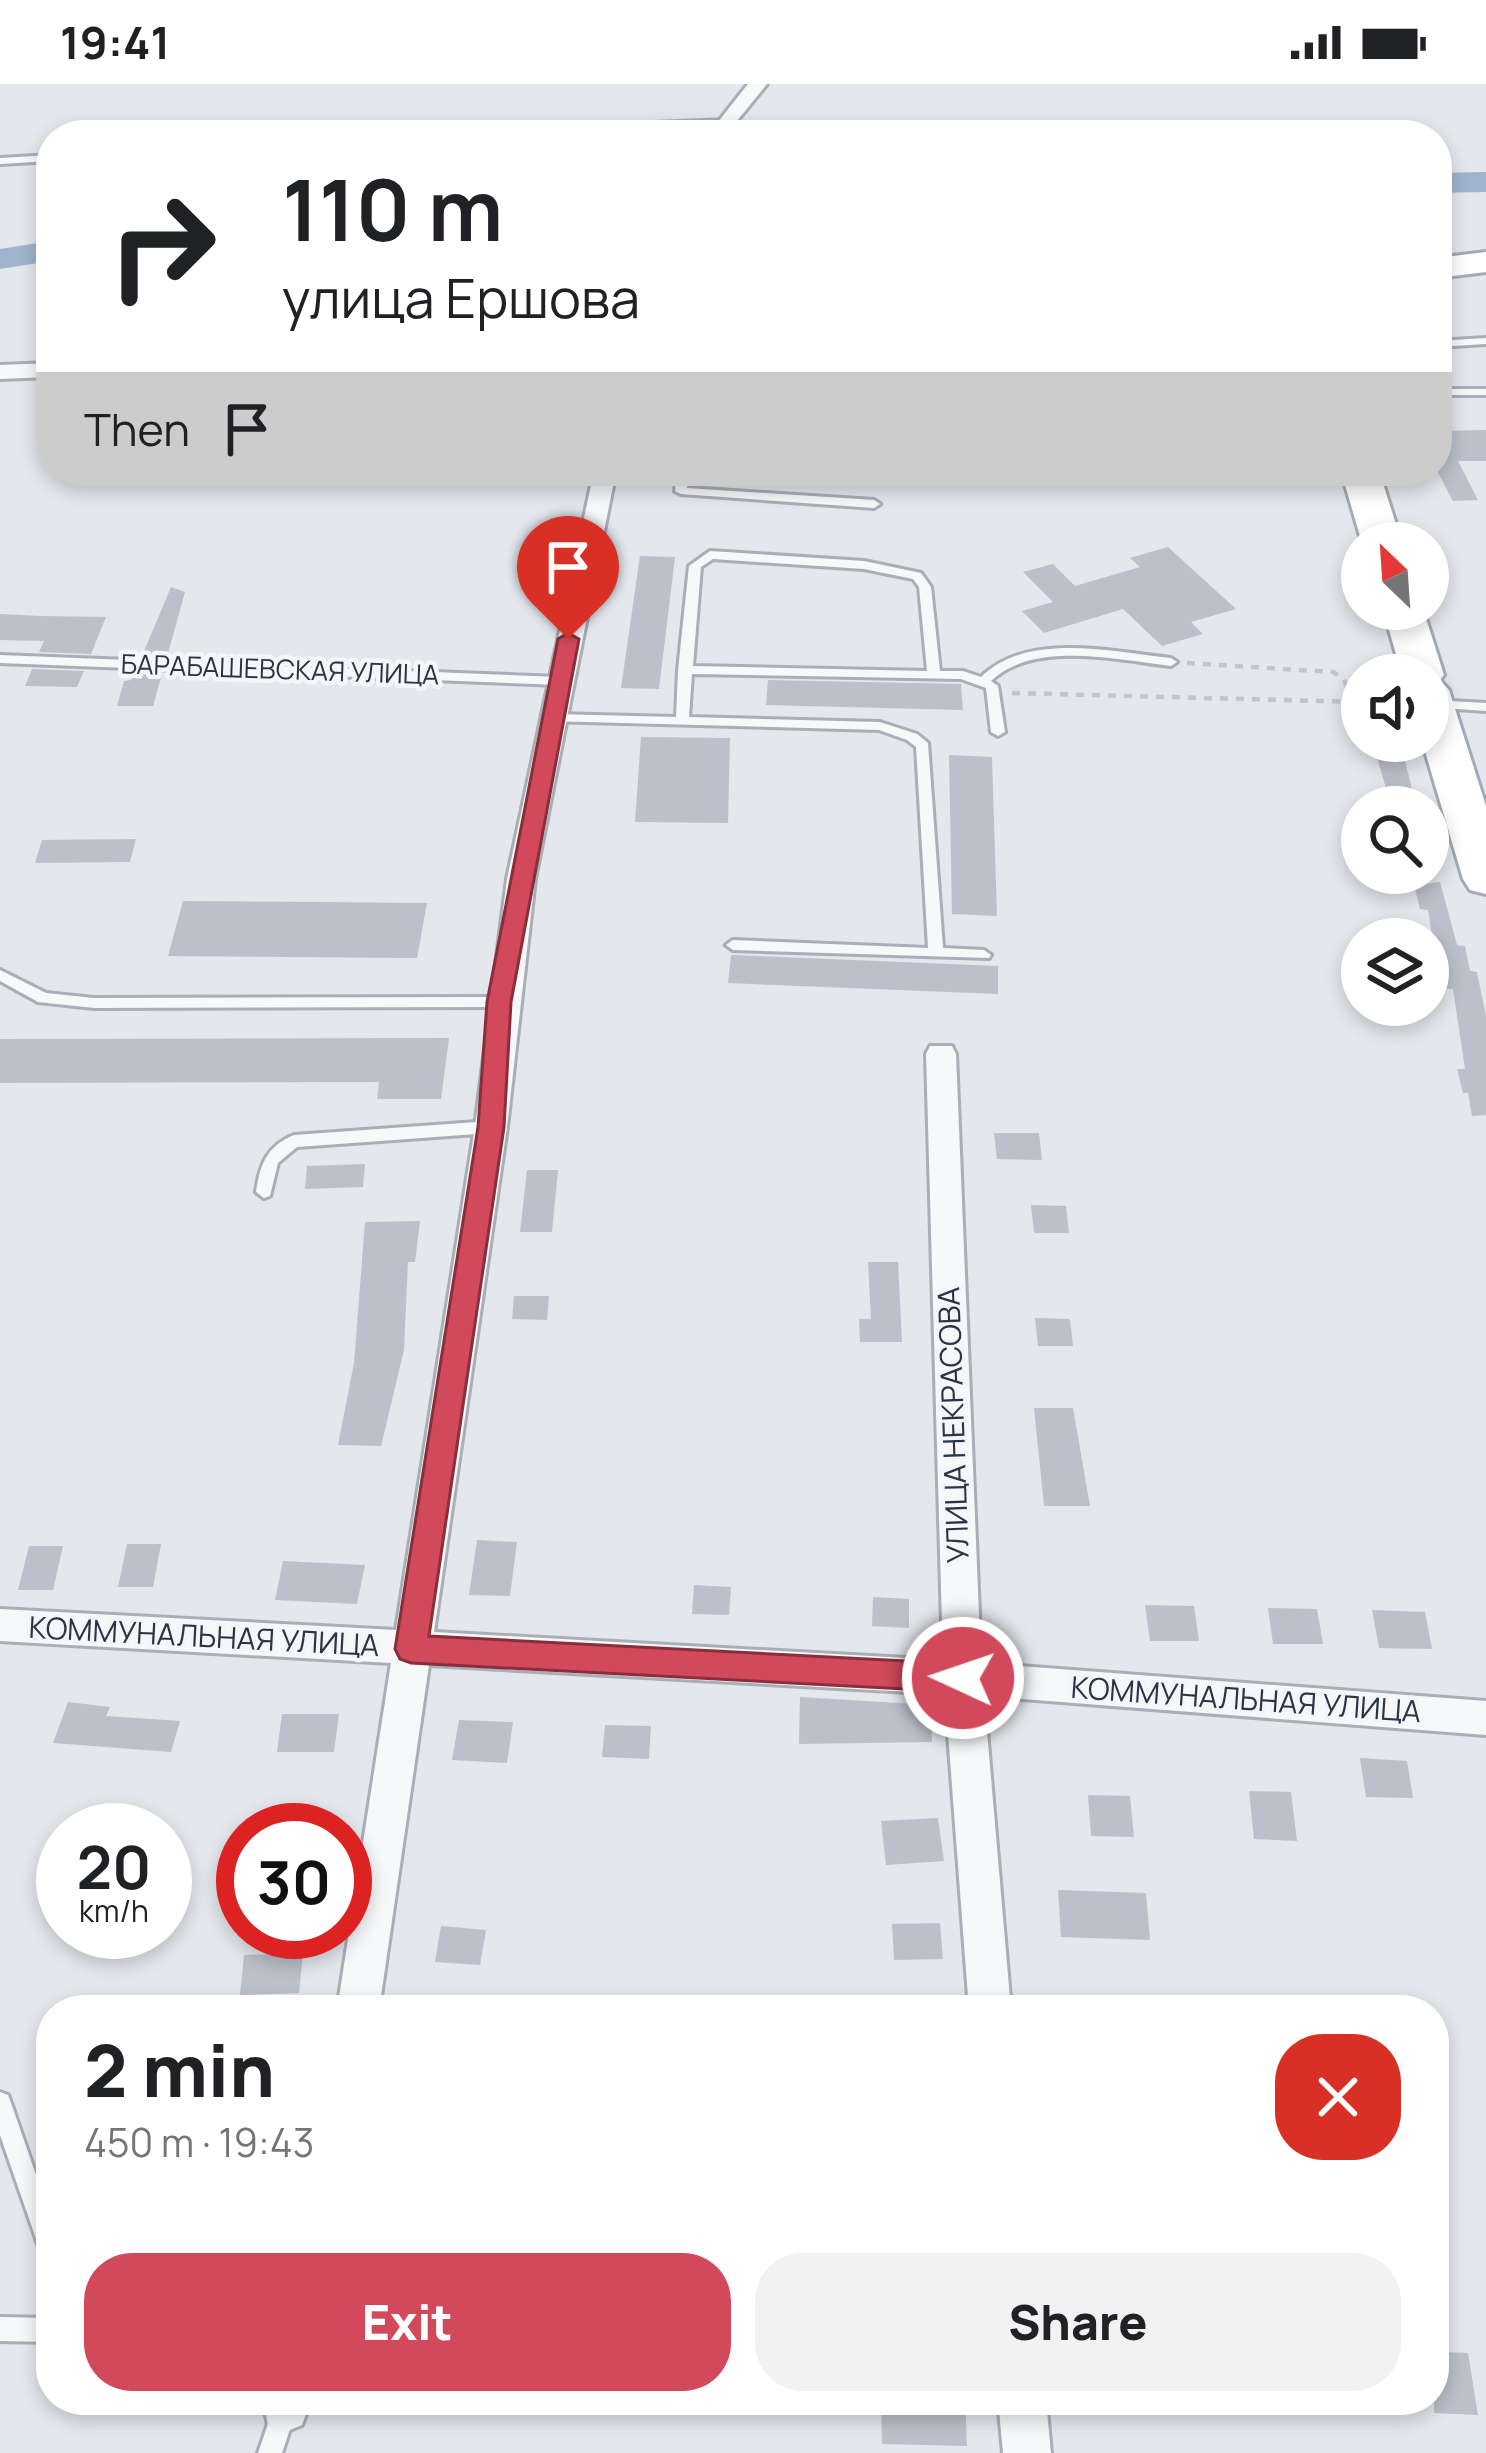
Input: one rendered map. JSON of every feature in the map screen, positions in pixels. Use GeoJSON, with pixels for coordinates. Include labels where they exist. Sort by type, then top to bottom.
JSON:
{"type":"FeatureCollection","features":[{"type":"Feature","properties":{"kind":"main road"},"geometry":{"type":"LineString","coordinates":[[1452,266],[1486,262]]}},
{"type":"Feature","properties":{"kind":"main road"},"geometry":{"type":"LineString","coordinates":[[1365,486],[1376,522]]}},
{"type":"Feature","properties":{"kind":"main road"},"geometry":{"type":"LineString","coordinates":[[1449,758],[1486,879]]}},
{"type":"Feature","properties":{"kind":"street"},"geometry":{"type":"LineString","coordinates":[[734,120],[758,84]]}},
{"type":"Feature","properties":{"kind":"street"},"geometry":{"type":"LineString","coordinates":[[0,372],[36,371]]}},
{"type":"Feature","properties":{"kind":"street"},"geometry":{"type":"LineString","coordinates":[[360,1995],[491,1127],[499,1002],[559,681],[602,486]]}},
{"type":"Feature","properties":{"kind":"street","name":"УЛИЦА НЕКРАСОВА"},"geometry":{"type":"LineString","coordinates":[[941,1054],[963,1678],[989,1995]]}},
{"type":"Feature","properties":{"kind":"street","name":"КОММУНАЛЬНАЯ УЛИЦА"},"geometry":{"type":"LineString","coordinates":[[0,1625],[963,1678],[1486,1718]]}},
{"type":"Feature","properties":{"kind":"street"},"geometry":{"type":"LineString","coordinates":[[1023,2415],[1027,2453]]}},
{"type":"Feature","properties":{"kind":"lane"},"geometry":{"type":"LineString","coordinates":[[0,161],[36,159]]}},
{"type":"Feature","properties":{"kind":"lane"},"geometry":{"type":"LineString","coordinates":[[1452,343],[1486,341]]}},
{"type":"Feature","properties":{"kind":"lane"},"geometry":{"type":"LineString","coordinates":[[1452,392],[1486,392]]}},
{"type":"Feature","properties":{"kind":"lane"},"geometry":{"type":"LineString","coordinates":[[682,486],[681,491],[874,504]]}},
{"type":"Feature","properties":{"kind":"lane"},"geometry":{"type":"LineString","coordinates":[[682,718],[695,566],[700,559],[722,554],[864,565],[917,576],[925,587],[934,674]]}},
{"type":"Feature","properties":{"kind":"lane"},"geometry":{"type":"LineString","coordinates":[[984,681],[1001,664],[1036,656],[1171,662]]}},
{"type":"Feature","properties":{"kind":"lane","name":"БАРАБАШЕВСКАЯ УЛИЦА"},"geometry":{"type":"LineString","coordinates":[[0,659],[559,681]]}},
{"type":"Feature","properties":{"kind":"lane"},"geometry":{"type":"LineString","coordinates":[[685,670],[934,674],[984,681],[995,693],[998,732]]}},
{"type":"Feature","properties":{"kind":"lane"},"geometry":{"type":"LineString","coordinates":[[1449,696],[1486,707]]}},
{"type":"Feature","properties":{"kind":"lane"},"geometry":{"type":"LineString","coordinates":[[554,718],[880,726],[923,746],[936,953]]}},
{"type":"Feature","properties":{"kind":"lane"},"geometry":{"type":"LineString","coordinates":[[733,945],[984,956]]}},
{"type":"Feature","properties":{"kind":"lane"},"geometry":{"type":"LineString","coordinates":[[0,975],[43,998],[94,1003],[499,1002]]}},
{"type":"Feature","properties":{"kind":"lane"},"geometry":{"type":"LineString","coordinates":[[264,1192],[267,1164],[276,1150],[294,1142],[491,1127]]}},
{"type":"Feature","properties":{"kind":"lane"},"geometry":{"type":"LineString","coordinates":[[0,2103],[36,2207]]}},
{"type":"Feature","properties":{"kind":"lane"},"geometry":{"type":"LineString","coordinates":[[0,2329],[36,2330]]}},
{"type":"Feature","properties":{"kind":"lane"},"geometry":{"type":"LineString","coordinates":[[270,2453],[275,2415]]}},
{"type":"Feature","properties":{"kind":"path"},"geometry":{"type":"LineString","coordinates":[[1171,662],[1334,672],[1341,677]]}},
{"type":"Feature","properties":{"kind":"path"},"geometry":{"type":"LineString","coordinates":[[995,693],[1341,702]]}},
{"type":"Feature","properties":{"kind":"building"},"geometry":{"type":"Polygon","coordinates":[[[1486,430],[1486,461],[1458,461],[1478,500],[1453,501],[1445,486],[1452,486],[1452,431],[1486,430]]]}},
{"type":"Feature","properties":{"kind":"building"},"geometry":{"type":"Polygon","coordinates":[[[1168,547],[1236,609],[1191,622],[1203,634],[1162,646],[1123,609],[1044,633],[1022,611],[1053,602],[1023,572],[1053,564],[1075,586],[1140,567],[1130,558],[1168,547]]]}},
{"type":"Feature","properties":{"kind":"building"},"geometry":{"type":"Polygon","coordinates":[[[640,556],[675,557],[659,689],[621,688],[640,556]]]}},
{"type":"Feature","properties":{"kind":"building"},"geometry":{"type":"Polygon","coordinates":[[[171,587],[185,592],[167,657],[142,656],[171,587]]]}},
{"type":"Feature","properties":{"kind":"building"},"geometry":{"type":"Polygon","coordinates":[[[0,614],[106,617],[91,654],[39,652],[44,641],[0,640],[0,614]]]}},
{"type":"Feature","properties":{"kind":"building"},"geometry":{"type":"Polygon","coordinates":[[[32,669],[84,671],[77,687],[25,686],[32,669]]]}},
{"type":"Feature","properties":{"kind":"building"},"geometry":{"type":"Polygon","coordinates":[[[134,673],[162,674],[153,706],[117,706],[124,681],[134,673]]]}},
{"type":"Feature","properties":{"kind":"building"},"geometry":{"type":"Polygon","coordinates":[[[768,680],[961,684],[963,710],[766,705],[768,680]]]}},
{"type":"Feature","properties":{"kind":"building"},"geometry":{"type":"Polygon","coordinates":[[[641,737],[730,738],[728,823],[635,822],[641,737]]]}},
{"type":"Feature","properties":{"kind":"building"},"geometry":{"type":"Polygon","coordinates":[[[949,755],[992,757],[997,916],[952,914],[949,755]]]}},
{"type":"Feature","properties":{"kind":"building"},"geometry":{"type":"Polygon","coordinates":[[[1378,762],[1405,762],[1411,786],[1385,786],[1378,762]]]}},
{"type":"Feature","properties":{"kind":"building"},"geometry":{"type":"Polygon","coordinates":[[[136,839],[130,862],[35,863],[42,840],[136,839]]]}},
{"type":"Feature","properties":{"kind":"building"},"geometry":{"type":"Polygon","coordinates":[[[1416,894],[1443,894],[1457,945],[1465,946],[1470,971],[1477,972],[1486,1016],[1486,1115],[1472,1116],[1457,1069],[1465,1069],[1453,989],[1449,989],[1449,918],[1429,918],[1428,910],[1420,909],[1416,894]]]}},
{"type":"Feature","properties":{"kind":"building"},"geometry":{"type":"Polygon","coordinates":[[[183,901],[427,903],[417,958],[168,956],[183,901]]]}},
{"type":"Feature","properties":{"kind":"building"},"geometry":{"type":"Polygon","coordinates":[[[731,955],[998,966],[998,994],[728,983],[731,955]]]}},
{"type":"Feature","properties":{"kind":"building"},"geometry":{"type":"Polygon","coordinates":[[[449,1038],[441,1099],[377,1099],[379,1082],[0,1083],[0,1039],[449,1038]]]}},
{"type":"Feature","properties":{"kind":"building"},"geometry":{"type":"Polygon","coordinates":[[[994,1133],[1039,1133],[1042,1160],[997,1159],[994,1133]]]}},
{"type":"Feature","properties":{"kind":"building"},"geometry":{"type":"Polygon","coordinates":[[[365,1164],[363,1187],[305,1189],[307,1166],[365,1164]]]}},
{"type":"Feature","properties":{"kind":"building"},"geometry":{"type":"Polygon","coordinates":[[[527,1170],[558,1170],[552,1232],[520,1232],[527,1170]]]}},
{"type":"Feature","properties":{"kind":"building"},"geometry":{"type":"Polygon","coordinates":[[[1031,1205],[1066,1206],[1069,1233],[1034,1233],[1031,1205]]]}},
{"type":"Feature","properties":{"kind":"building"},"geometry":{"type":"Polygon","coordinates":[[[420,1221],[415,1262],[408,1262],[404,1350],[381,1446],[338,1445],[354,1363],[365,1222],[420,1221]]]}},
{"type":"Feature","properties":{"kind":"building"},"geometry":{"type":"Polygon","coordinates":[[[868,1262],[898,1262],[902,1342],[860,1342],[859,1319],[871,1319],[868,1262]]]}},
{"type":"Feature","properties":{"kind":"building"},"geometry":{"type":"Polygon","coordinates":[[[514,1296],[549,1296],[547,1320],[512,1319],[514,1296]]]}},
{"type":"Feature","properties":{"kind":"building"},"geometry":{"type":"Polygon","coordinates":[[[1035,1318],[1070,1319],[1073,1346],[1038,1346],[1035,1318]]]}},
{"type":"Feature","properties":{"kind":"building"},"geometry":{"type":"Polygon","coordinates":[[[1034,1408],[1073,1408],[1090,1506],[1044,1506],[1034,1408]]]}},
{"type":"Feature","properties":{"kind":"building"},"geometry":{"type":"Polygon","coordinates":[[[477,1540],[517,1542],[510,1596],[469,1595],[477,1540]]]}},
{"type":"Feature","properties":{"kind":"building"},"geometry":{"type":"Polygon","coordinates":[[[127,1544],[161,1544],[153,1587],[118,1587],[127,1544]]]}},
{"type":"Feature","properties":{"kind":"building"},"geometry":{"type":"Polygon","coordinates":[[[29,1546],[63,1546],[53,1590],[18,1590],[29,1546]]]}},
{"type":"Feature","properties":{"kind":"building"},"geometry":{"type":"Polygon","coordinates":[[[283,1561],[365,1565],[357,1604],[275,1600],[283,1561]]]}},
{"type":"Feature","properties":{"kind":"building"},"geometry":{"type":"Polygon","coordinates":[[[694,1585],[731,1587],[729,1615],[692,1614],[694,1585]]]}},
{"type":"Feature","properties":{"kind":"building"},"geometry":{"type":"Polygon","coordinates":[[[873,1597],[909,1599],[909,1628],[872,1626],[873,1597]]]}},
{"type":"Feature","properties":{"kind":"building"},"geometry":{"type":"Polygon","coordinates":[[[1145,1605],[1194,1606],[1199,1641],[1150,1641],[1145,1605]]]}},
{"type":"Feature","properties":{"kind":"building"},"geometry":{"type":"Polygon","coordinates":[[[1268,1608],[1317,1609],[1323,1644],[1273,1644],[1268,1608]]]}},
{"type":"Feature","properties":{"kind":"building"},"geometry":{"type":"Polygon","coordinates":[[[1372,1610],[1425,1612],[1432,1649],[1379,1648],[1372,1610]]]}},
{"type":"Feature","properties":{"kind":"building"},"geometry":{"type":"Polygon","coordinates":[[[800,1697],[931,1705],[932,1742],[799,1744],[800,1697]]]}},
{"type":"Feature","properties":{"kind":"building"},"geometry":{"type":"Polygon","coordinates":[[[68,1702],[110,1707],[106,1716],[180,1721],[171,1752],[53,1743],[68,1702]]]}},
{"type":"Feature","properties":{"kind":"building"},"geometry":{"type":"Polygon","coordinates":[[[282,1714],[339,1714],[334,1752],[277,1752],[282,1714]]]}},
{"type":"Feature","properties":{"kind":"building"},"geometry":{"type":"Polygon","coordinates":[[[459,1720],[513,1722],[507,1763],[452,1760],[459,1720]]]}},
{"type":"Feature","properties":{"kind":"building"},"geometry":{"type":"Polygon","coordinates":[[[605,1725],[651,1726],[649,1759],[602,1757],[605,1725]]]}},
{"type":"Feature","properties":{"kind":"building"},"geometry":{"type":"Polygon","coordinates":[[[1360,1758],[1407,1761],[1413,1798],[1366,1797],[1360,1758]]]}},
{"type":"Feature","properties":{"kind":"building"},"geometry":{"type":"Polygon","coordinates":[[[1249,1791],[1291,1792],[1297,1841],[1254,1839],[1249,1791]]]}},
{"type":"Feature","properties":{"kind":"building"},"geometry":{"type":"Polygon","coordinates":[[[1088,1795],[1130,1796],[1134,1837],[1091,1836],[1088,1795]]]}},
{"type":"Feature","properties":{"kind":"building"},"geometry":{"type":"Polygon","coordinates":[[[938,1818],[944,1861],[886,1865],[881,1821],[938,1818]]]}},
{"type":"Feature","properties":{"kind":"building"},"geometry":{"type":"Polygon","coordinates":[[[1058,1890],[1146,1893],[1150,1940],[1061,1937],[1058,1890]]]}},
{"type":"Feature","properties":{"kind":"building"},"geometry":{"type":"Polygon","coordinates":[[[940,1923],[943,1959],[894,1960],[892,1924],[940,1923]]]}},
{"type":"Feature","properties":{"kind":"building"},"geometry":{"type":"Polygon","coordinates":[[[441,1926],[486,1930],[480,1965],[435,1962],[441,1926]]]}},
{"type":"Feature","properties":{"kind":"building"},"geometry":{"type":"Polygon","coordinates":[[[244,1959],[302,1959],[299,1993],[240,1995],[244,1959]]]}},
{"type":"Feature","properties":{"kind":"building"},"geometry":{"type":"Polygon","coordinates":[[[1449,2352],[1468,2353],[1478,2415],[1449,2414],[1449,2352]]]}},
{"type":"Feature","properties":{"kind":"building"},"geometry":{"type":"Polygon","coordinates":[[[881,2415],[966,2415],[967,2446],[882,2444],[881,2415]]]}},
{"type":"Feature","properties":{"kind":"waterway"},"geometry":{"type":"LineString","coordinates":[[1452,183],[1486,182]]}},
{"type":"Feature","properties":{"kind":"waterway"},"geometry":{"type":"LineString","coordinates":[[0,259],[36,253]]}},
{"type":"Feature","properties":{"kind":"route"},"geometry":{"type":"LineString","coordinates":[[568,639],[499,1002],[491,1127],[411,1649],[963,1678]]}}]}
